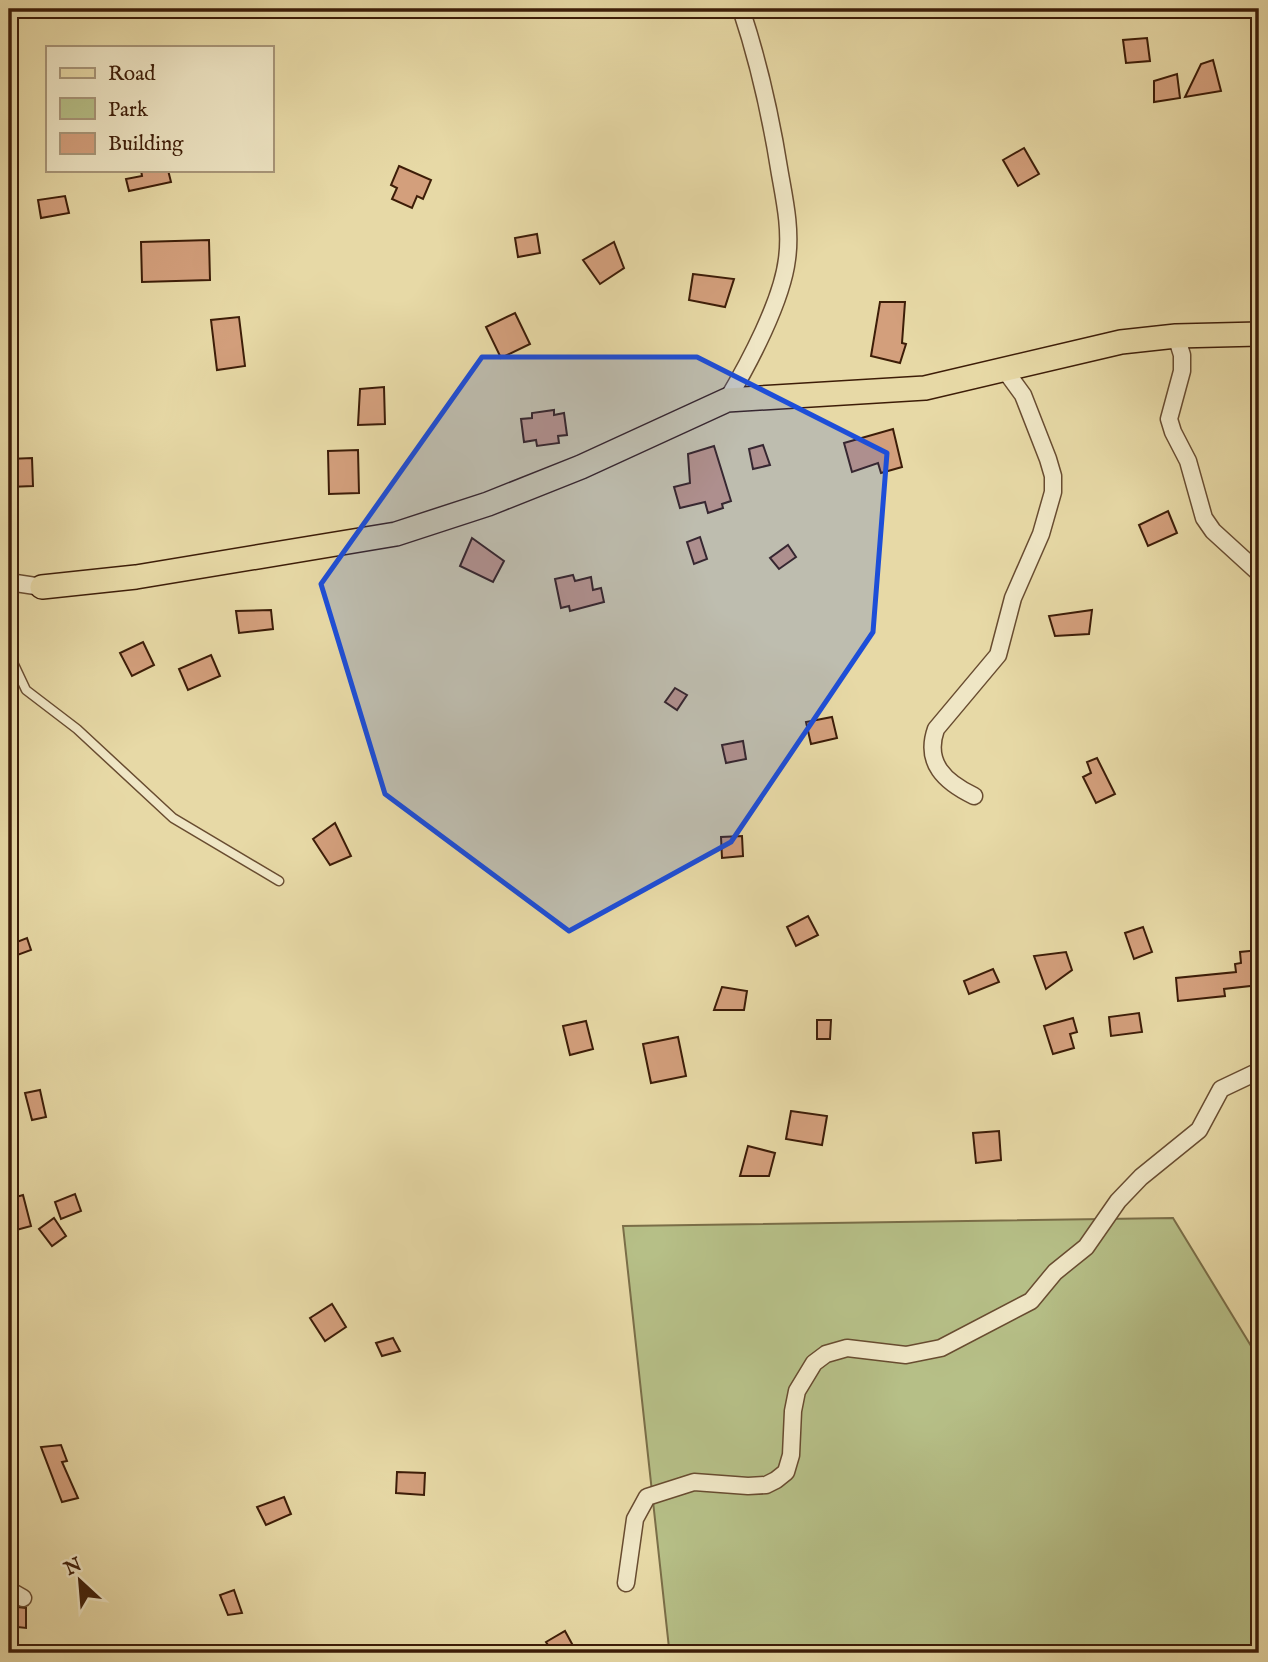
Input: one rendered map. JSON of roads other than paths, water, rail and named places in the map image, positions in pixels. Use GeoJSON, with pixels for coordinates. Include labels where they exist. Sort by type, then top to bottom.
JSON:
{"type":"FeatureCollection","features":[{"type":"Feature","properties":{"kind":"main road"},"geometry":{"type":"LineString","coordinates":[[42,587],[136,578],[396,534],[465,512],[581,467],[727,400],[925,388],[1121,342],[1176,336],[1259,334]]}},
{"type":"Feature","properties":{"kind":"street"},"geometry":{"type":"LineString","coordinates":[[727,400],[754,355],[787,260],[788,220],[776,145],[761,68],[741,9]]}},
{"type":"Feature","properties":{"kind":"street"},"geometry":{"type":"LineString","coordinates":[[1176,336],[1182,355],[1182,370],[1169,419],[1173,432],[1188,461],[1204,517],[1213,531],[1259,573]]}},
{"type":"Feature","properties":{"kind":"street"},"geometry":{"type":"LineString","coordinates":[[974,796],[941,776],[932,757],[931,744],[936,729],[998,655],[1013,598],[1041,534],[1053,492],[1051,467],[1023,395],[1004,369]]}},
{"type":"Feature","properties":{"kind":"street"},"geometry":{"type":"LineString","coordinates":[[9,582],[42,587]]}},
{"type":"Feature","properties":{"kind":"street"},"geometry":{"type":"LineString","coordinates":[[626,1583],[635,1519],[647,1497],[694,1482],[748,1486],[766,1485],[776,1480],[786,1472],[789,1464],[797,1391],[814,1363],[826,1354],[848,1348],[906,1355],[942,1348],[1031,1301],[1055,1272],[1086,1247],[1118,1201],[1141,1177],[1199,1130],[1221,1089],[1259,1071]]}},
{"type":"Feature","properties":{"kind":"lane"},"geometry":{"type":"LineString","coordinates":[[9,654],[26,690],[77,729],[173,818],[279,881]]}}]}
